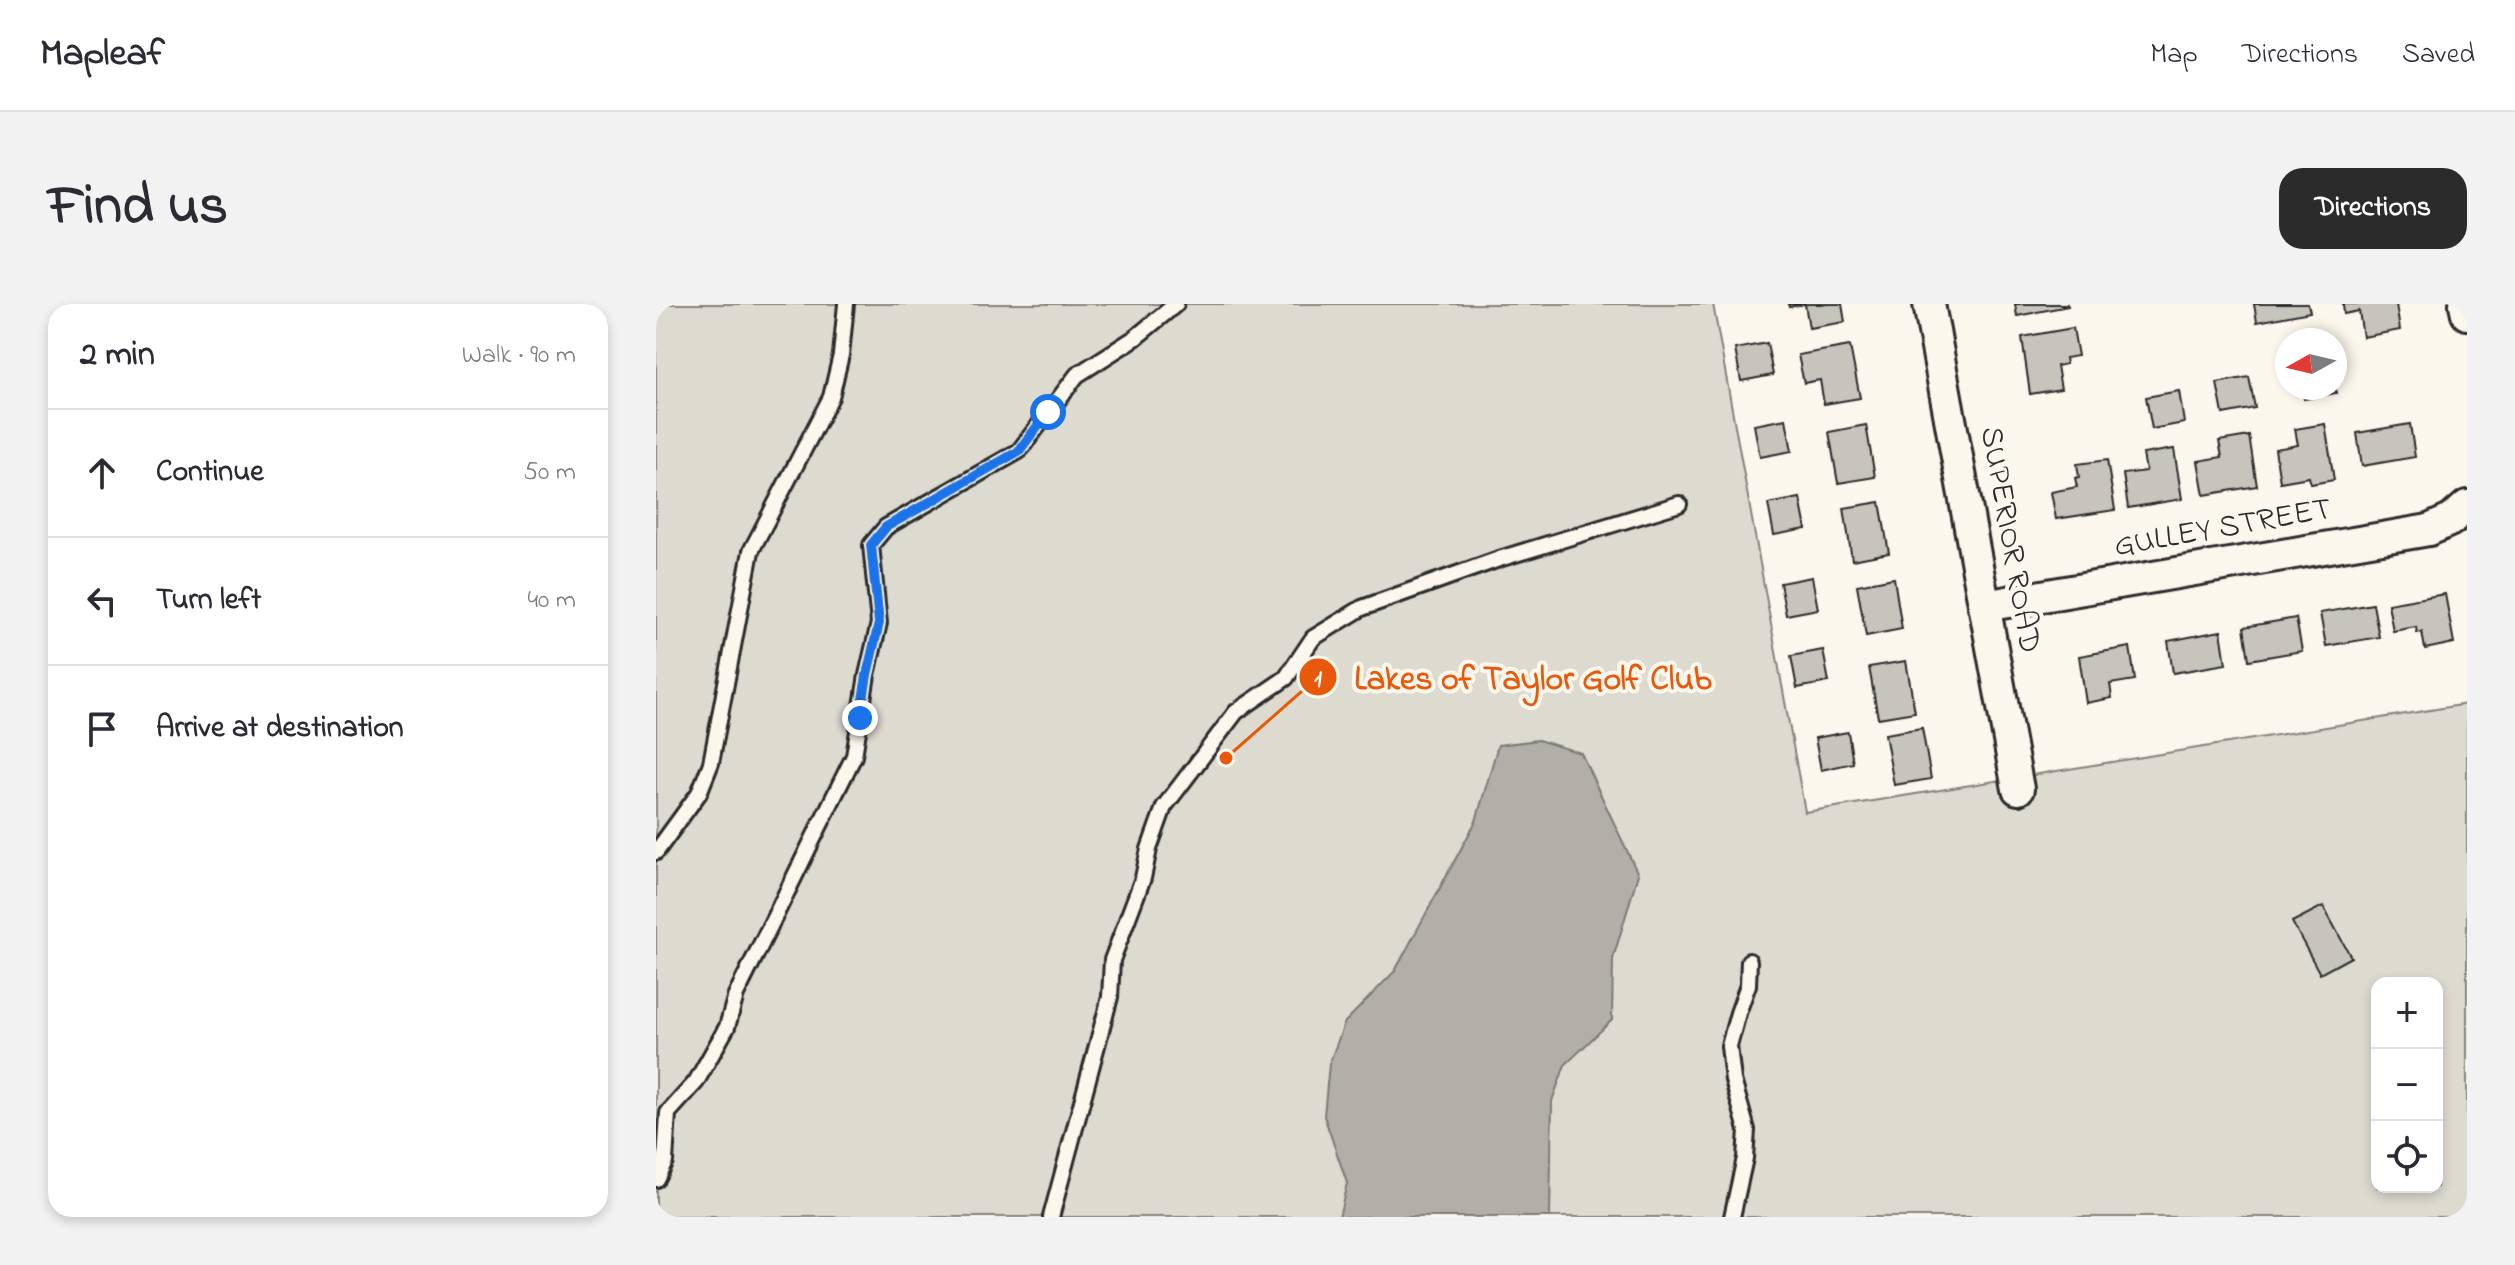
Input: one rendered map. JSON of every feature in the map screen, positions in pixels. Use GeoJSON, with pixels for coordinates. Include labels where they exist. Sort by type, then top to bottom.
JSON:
{"type":"FeatureCollection","features":[{"type":"Feature","properties":{"kind":"street","name":"SUPERIOR ROAD"},"geometry":{"type":"LineString","coordinates":[[1929,304],[2018,789]]}},
{"type":"Feature","properties":{"kind":"street"},"geometry":{"type":"LineString","coordinates":[[2465,304],[2467,314]]}},
{"type":"Feature","properties":{"kind":"street","name":"GULLEY STREET"},"geometry":{"type":"LineString","coordinates":[[1984,606],[2429,530],[2451,520],[2467,506]]}},
{"type":"Feature","properties":{"kind":"lane"},"geometry":{"type":"LineString","coordinates":[[656,852],[699,793],[711,763],[751,551],[831,397],[841,355],[846,304]]}},
{"type":"Feature","properties":{"kind":"lane"},"geometry":{"type":"LineString","coordinates":[[656,1179],[665,1161],[668,1113],[696,1082],[727,1027],[736,995],[854,756],[879,623],[871,545],[886,527],[1019,451],[1077,375],[1135,338],[1176,304]]}},
{"type":"Feature","properties":{"kind":"lane"},"geometry":{"type":"LineString","coordinates":[[1051,1217],[1110,997],[1112,960],[1143,878],[1149,849],[1164,807],[1236,712],[1286,678],[1313,638],[1362,608],[1499,559],[1679,504]]}},
{"type":"Feature","properties":{"kind":"lane"},"geometry":{"type":"LineString","coordinates":[[1732,1217],[1745,1158],[1747,1130],[1733,1080],[1729,1046],[1748,985],[1749,961]]}},
{"type":"Feature","properties":{"kind":"shaded area"},"geometry":{"type":"Polygon","coordinates":[[[656,304],[1713,304],[1805,812],[2467,704],[2467,1217],[656,1217],[656,304]]]}},
{"type":"Feature","properties":{"kind":"shaded area"},"geometry":{"type":"Polygon","coordinates":[[[1538,740],[1581,753],[1638,874],[1613,959],[1612,1020],[1565,1065],[1552,1101],[1550,1217],[1339,1217],[1347,1183],[1324,1116],[1329,1064],[1345,1022],[1395,971],[1476,821],[1498,745],[1538,740]]]}},
{"type":"Feature","properties":{"kind":"building"},"geometry":{"type":"Polygon","coordinates":[[[1805,304],[1842,304],[1845,322],[1809,328],[1805,304]]]}},
{"type":"Feature","properties":{"kind":"building"},"geometry":{"type":"Polygon","coordinates":[[[2015,304],[2067,304],[2068,306],[2017,316],[2015,304]]]}},
{"type":"Feature","properties":{"kind":"building"},"geometry":{"type":"Polygon","coordinates":[[[2254,304],[2308,304],[2310,312],[2257,322],[2254,304]]]}},
{"type":"Feature","properties":{"kind":"building"},"geometry":{"type":"Polygon","coordinates":[[[2343,304],[2396,304],[2400,330],[2363,337],[2359,311],[2344,314],[2343,304]]]}},
{"type":"Feature","properties":{"kind":"building"},"geometry":{"type":"Polygon","coordinates":[[[2073,328],[2078,356],[2065,358],[2066,364],[2057,366],[2061,389],[2030,394],[2022,337],[2073,328]]]}},
{"type":"Feature","properties":{"kind":"building"},"geometry":{"type":"Polygon","coordinates":[[[1767,343],[1773,375],[1741,381],[1735,349],[1767,343]]]}},
{"type":"Feature","properties":{"kind":"building"},"geometry":{"type":"Polygon","coordinates":[[[1850,346],[1860,398],[1824,404],[1820,380],[1804,383],[1798,355],[1850,346]]]}},
{"type":"Feature","properties":{"kind":"building"},"geometry":{"type":"Polygon","coordinates":[[[2249,377],[2255,408],[2223,414],[2217,383],[2249,377]]]}},
{"type":"Feature","properties":{"kind":"building"},"geometry":{"type":"Polygon","coordinates":[[[2179,391],[2184,423],[2152,429],[2146,397],[2179,391]]]}},
{"type":"Feature","properties":{"kind":"building"},"geometry":{"type":"Polygon","coordinates":[[[1786,419],[1792,451],[1760,457],[1754,425],[1786,419]]]}},
{"type":"Feature","properties":{"kind":"building"},"geometry":{"type":"Polygon","coordinates":[[[2325,424],[2334,480],[2311,484],[2309,477],[2280,482],[2275,449],[2298,445],[2295,429],[2325,424]]]}},
{"type":"Feature","properties":{"kind":"building"},"geometry":{"type":"Polygon","coordinates":[[[2410,424],[2415,457],[2362,466],[2357,433],[2410,424]]]}},
{"type":"Feature","properties":{"kind":"building"},"geometry":{"type":"Polygon","coordinates":[[[1866,425],[1875,477],[1838,483],[1829,432],[1866,425]]]}},
{"type":"Feature","properties":{"kind":"building"},"geometry":{"type":"Polygon","coordinates":[[[2249,436],[2257,486],[2204,495],[2198,461],[2222,457],[2219,441],[2249,436]]]}},
{"type":"Feature","properties":{"kind":"building"},"geometry":{"type":"Polygon","coordinates":[[[2174,449],[2182,499],[2128,508],[2123,474],[2146,471],[2143,454],[2174,449]]]}},
{"type":"Feature","properties":{"kind":"building"},"geometry":{"type":"Polygon","coordinates":[[[2107,460],[2115,510],[2056,519],[2051,492],[2077,487],[2077,464],[2107,460]]]}},
{"type":"Feature","properties":{"kind":"building"},"geometry":{"type":"Polygon","coordinates":[[[1800,498],[1806,529],[1774,535],[1768,504],[1800,498]]]}},
{"type":"Feature","properties":{"kind":"building"},"geometry":{"type":"Polygon","coordinates":[[[1880,502],[1889,553],[1852,560],[1844,508],[1880,502]]]}},
{"type":"Feature","properties":{"kind":"building"},"geometry":{"type":"Polygon","coordinates":[[[1812,577],[1818,609],[1786,615],[1780,583],[1812,577]]]}},
{"type":"Feature","properties":{"kind":"building"},"geometry":{"type":"Polygon","coordinates":[[[1894,578],[1902,629],[1866,636],[1857,585],[1894,578]]]}},
{"type":"Feature","properties":{"kind":"building"},"geometry":{"type":"Polygon","coordinates":[[[2445,594],[2454,643],[2425,649],[2422,632],[2417,633],[2416,627],[2393,631],[2388,604],[2445,594]]]}},
{"type":"Feature","properties":{"kind":"building"},"geometry":{"type":"Polygon","coordinates":[[[2373,604],[2379,637],[2326,646],[2320,613],[2373,604]]]}},
{"type":"Feature","properties":{"kind":"building"},"geometry":{"type":"Polygon","coordinates":[[[2296,618],[2302,651],[2249,660],[2244,627],[2296,618]]]}},
{"type":"Feature","properties":{"kind":"building"},"geometry":{"type":"Polygon","coordinates":[[[2221,631],[2226,664],[2173,673],[2168,641],[2221,631]]]}},
{"type":"Feature","properties":{"kind":"building"},"geometry":{"type":"Polygon","coordinates":[[[2130,647],[2135,680],[2110,684],[2112,698],[2086,703],[2079,656],[2130,647]]]}},
{"type":"Feature","properties":{"kind":"building"},"geometry":{"type":"Polygon","coordinates":[[[1823,650],[1829,682],[1797,688],[1791,656],[1823,650]]]}},
{"type":"Feature","properties":{"kind":"building"},"geometry":{"type":"Polygon","coordinates":[[[1906,661],[1915,712],[1878,718],[1869,667],[1906,661]]]}},
{"type":"Feature","properties":{"kind":"building"},"geometry":{"type":"Polygon","coordinates":[[[1922,728],[1931,779],[1894,785],[1885,734],[1922,728]]]}},
{"type":"Feature","properties":{"kind":"building"},"geometry":{"type":"Polygon","coordinates":[[[1848,732],[1853,763],[1821,770],[1815,738],[1848,732]]]}},
{"type":"Feature","properties":{"kind":"building"},"geometry":{"type":"Polygon","coordinates":[[[2323,906],[2351,957],[2320,974],[2292,922],[2323,906]]]}},
{"type":"Feature","properties":{"kind":"place","name":"Lakes of Taylor Golf Club"},"geometry":{"type":"Point","coordinates":[1226,758]}},
{"type":"Feature","properties":{"kind":"route"},"geometry":{"type":"LineString","coordinates":[[860,718],[879,623],[871,545],[886,527],[1019,451],[1048,412]]}}]}
